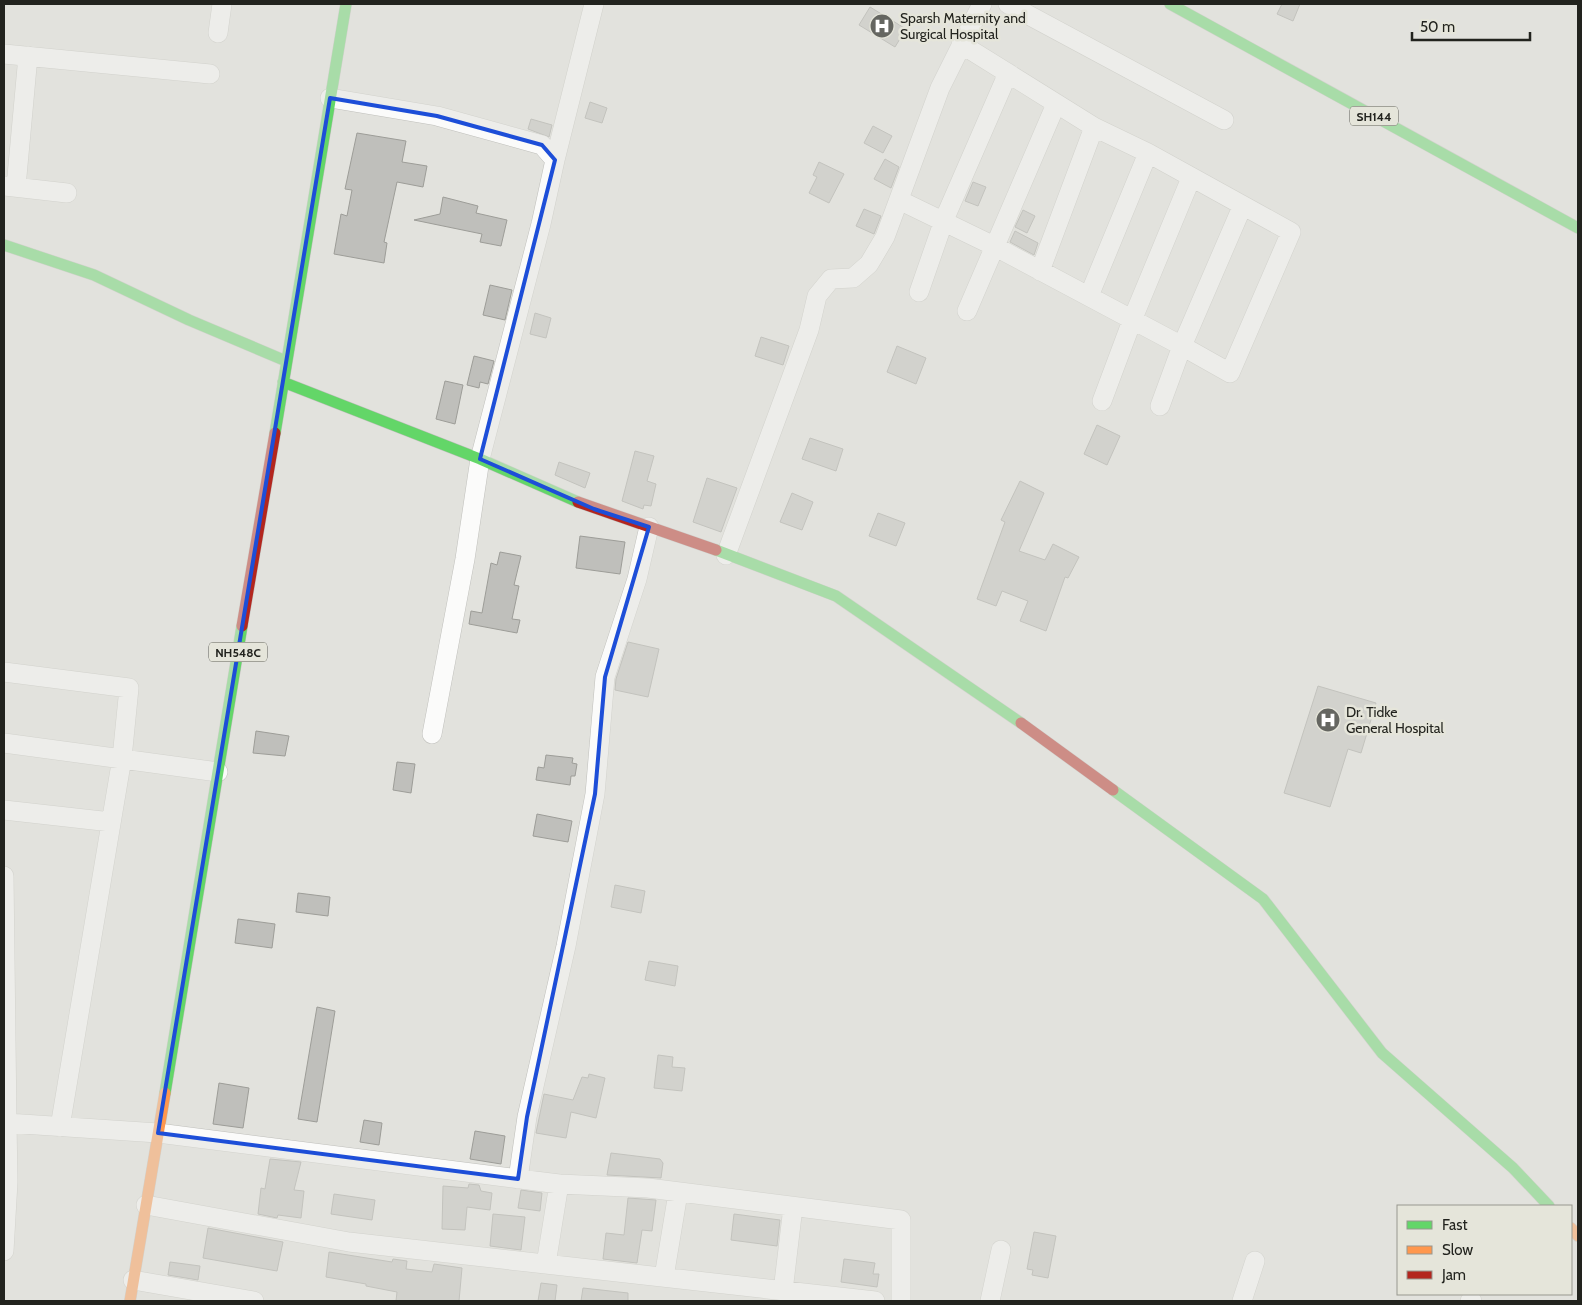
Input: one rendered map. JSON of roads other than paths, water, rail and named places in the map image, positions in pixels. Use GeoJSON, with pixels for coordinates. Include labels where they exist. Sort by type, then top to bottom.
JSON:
{"type":"FeatureCollection","features":[{"type":"Feature","properties":{"kind":"main road","name":"NH548C"},"geometry":{"type":"LineString","coordinates":[[130,1301],[346,4]]}},
{"type":"Feature","properties":{"kind":"main road","name":"SH144"},"geometry":{"type":"LineString","coordinates":[[1170,4],[1578,228]]}},
{"type":"Feature","properties":{"kind":"main road"},"geometry":{"type":"LineString","coordinates":[[4,245],[94,275],[189,320],[286,361]]}},
{"type":"Feature","properties":{"kind":"main road"},"geometry":{"type":"LineString","coordinates":[[283,382],[480,459],[594,509],[836,596],[989,699],[1263,899],[1382,1053],[1513,1168],[1549,1205]]}},
{"type":"Feature","properties":{"kind":"street"},"geometry":{"type":"LineString","coordinates":[[218,33],[222,4]]}},
{"type":"Feature","properties":{"kind":"street"},"geometry":{"type":"LineString","coordinates":[[432,734],[465,559],[480,459],[536,242],[594,4]]}},
{"type":"Feature","properties":{"kind":"street"},"geometry":{"type":"LineString","coordinates":[[726,555],[809,330],[817,296],[831,279],[853,278],[869,264],[885,237],[940,88],[982,4]]}},
{"type":"Feature","properties":{"kind":"street"},"geometry":{"type":"LineString","coordinates":[[1008,4],[1224,120]]}},
{"type":"Feature","properties":{"kind":"street"},"geometry":{"type":"LineString","coordinates":[[899,200],[944,220],[1133,318],[1230,373],[1291,232],[1148,154],[1094,127],[961,44]]}},
{"type":"Feature","properties":{"kind":"street"},"geometry":{"type":"LineString","coordinates":[[4,54],[210,74]]}},
{"type":"Feature","properties":{"kind":"street"},"geometry":{"type":"LineString","coordinates":[[28,56],[10,187],[67,192]]}},
{"type":"Feature","properties":{"kind":"street"},"geometry":{"type":"LineString","coordinates":[[919,292],[944,220],[1008,73]]}},
{"type":"Feature","properties":{"kind":"street"},"geometry":{"type":"LineString","coordinates":[[330,98],[437,116],[542,145],[555,160]]}},
{"type":"Feature","properties":{"kind":"street"},"geometry":{"type":"LineString","coordinates":[[967,311],[1056,104]]}},
{"type":"Feature","properties":{"kind":"street"},"geometry":{"type":"LineString","coordinates":[[1040,271],[1094,127]]}},
{"type":"Feature","properties":{"kind":"street"},"geometry":{"type":"LineString","coordinates":[[1088,296],[1148,154]]}},
{"type":"Feature","properties":{"kind":"street"},"geometry":{"type":"LineString","coordinates":[[1102,401],[1133,318],[1191,178]]}},
{"type":"Feature","properties":{"kind":"street"},"geometry":{"type":"LineString","coordinates":[[1160,406],[1182,346],[1242,206]]}},
{"type":"Feature","properties":{"kind":"street"},"geometry":{"type":"LineString","coordinates":[[518,1179],[527,1117],[566,946],[595,794],[605,677],[637,579],[650,528]]}},
{"type":"Feature","properties":{"kind":"street"},"geometry":{"type":"LineString","coordinates":[[4,672],[129,688],[122,758],[60,1127]]}},
{"type":"Feature","properties":{"kind":"street"},"geometry":{"type":"LineString","coordinates":[[4,743],[218,772]]}},
{"type":"Feature","properties":{"kind":"street"},"geometry":{"type":"LineString","coordinates":[[4,810],[111,822]]}},
{"type":"Feature","properties":{"kind":"street"},"geometry":{"type":"LineString","coordinates":[[4,876],[8,1182],[4,1251]]}},
{"type":"Feature","properties":{"kind":"street"},"geometry":{"type":"LineString","coordinates":[[7,1123],[158,1133],[559,1184],[648,1188],[901,1220],[901,1301]]}},
{"type":"Feature","properties":{"kind":"street"},"geometry":{"type":"LineString","coordinates":[[546,1264],[559,1184]]}},
{"type":"Feature","properties":{"kind":"street"},"geometry":{"type":"LineString","coordinates":[[664,1277],[678,1193]]}},
{"type":"Feature","properties":{"kind":"street"},"geometry":{"type":"LineString","coordinates":[[146,1205],[349,1242],[875,1301]]}},
{"type":"Feature","properties":{"kind":"street"},"geometry":{"type":"LineString","coordinates":[[783,1291],[793,1207]]}},
{"type":"Feature","properties":{"kind":"street"},"geometry":{"type":"LineString","coordinates":[[990,1301],[1001,1250]]}},
{"type":"Feature","properties":{"kind":"street"},"geometry":{"type":"LineString","coordinates":[[1242,1301],[1254,1261]]}},
{"type":"Feature","properties":{"kind":"street"},"geometry":{"type":"LineString","coordinates":[[133,1280],[254,1301]]}},
{"type":"Feature","properties":{"kind":"place","name":"Sparsh Maternity and Surgical Hospital"},"geometry":{"type":"Point","coordinates":[882,26]}},
{"type":"Feature","properties":{"kind":"place","name":"Dr. Tidke General Hospital"},"geometry":{"type":"Point","coordinates":[1328,720]}}]}
